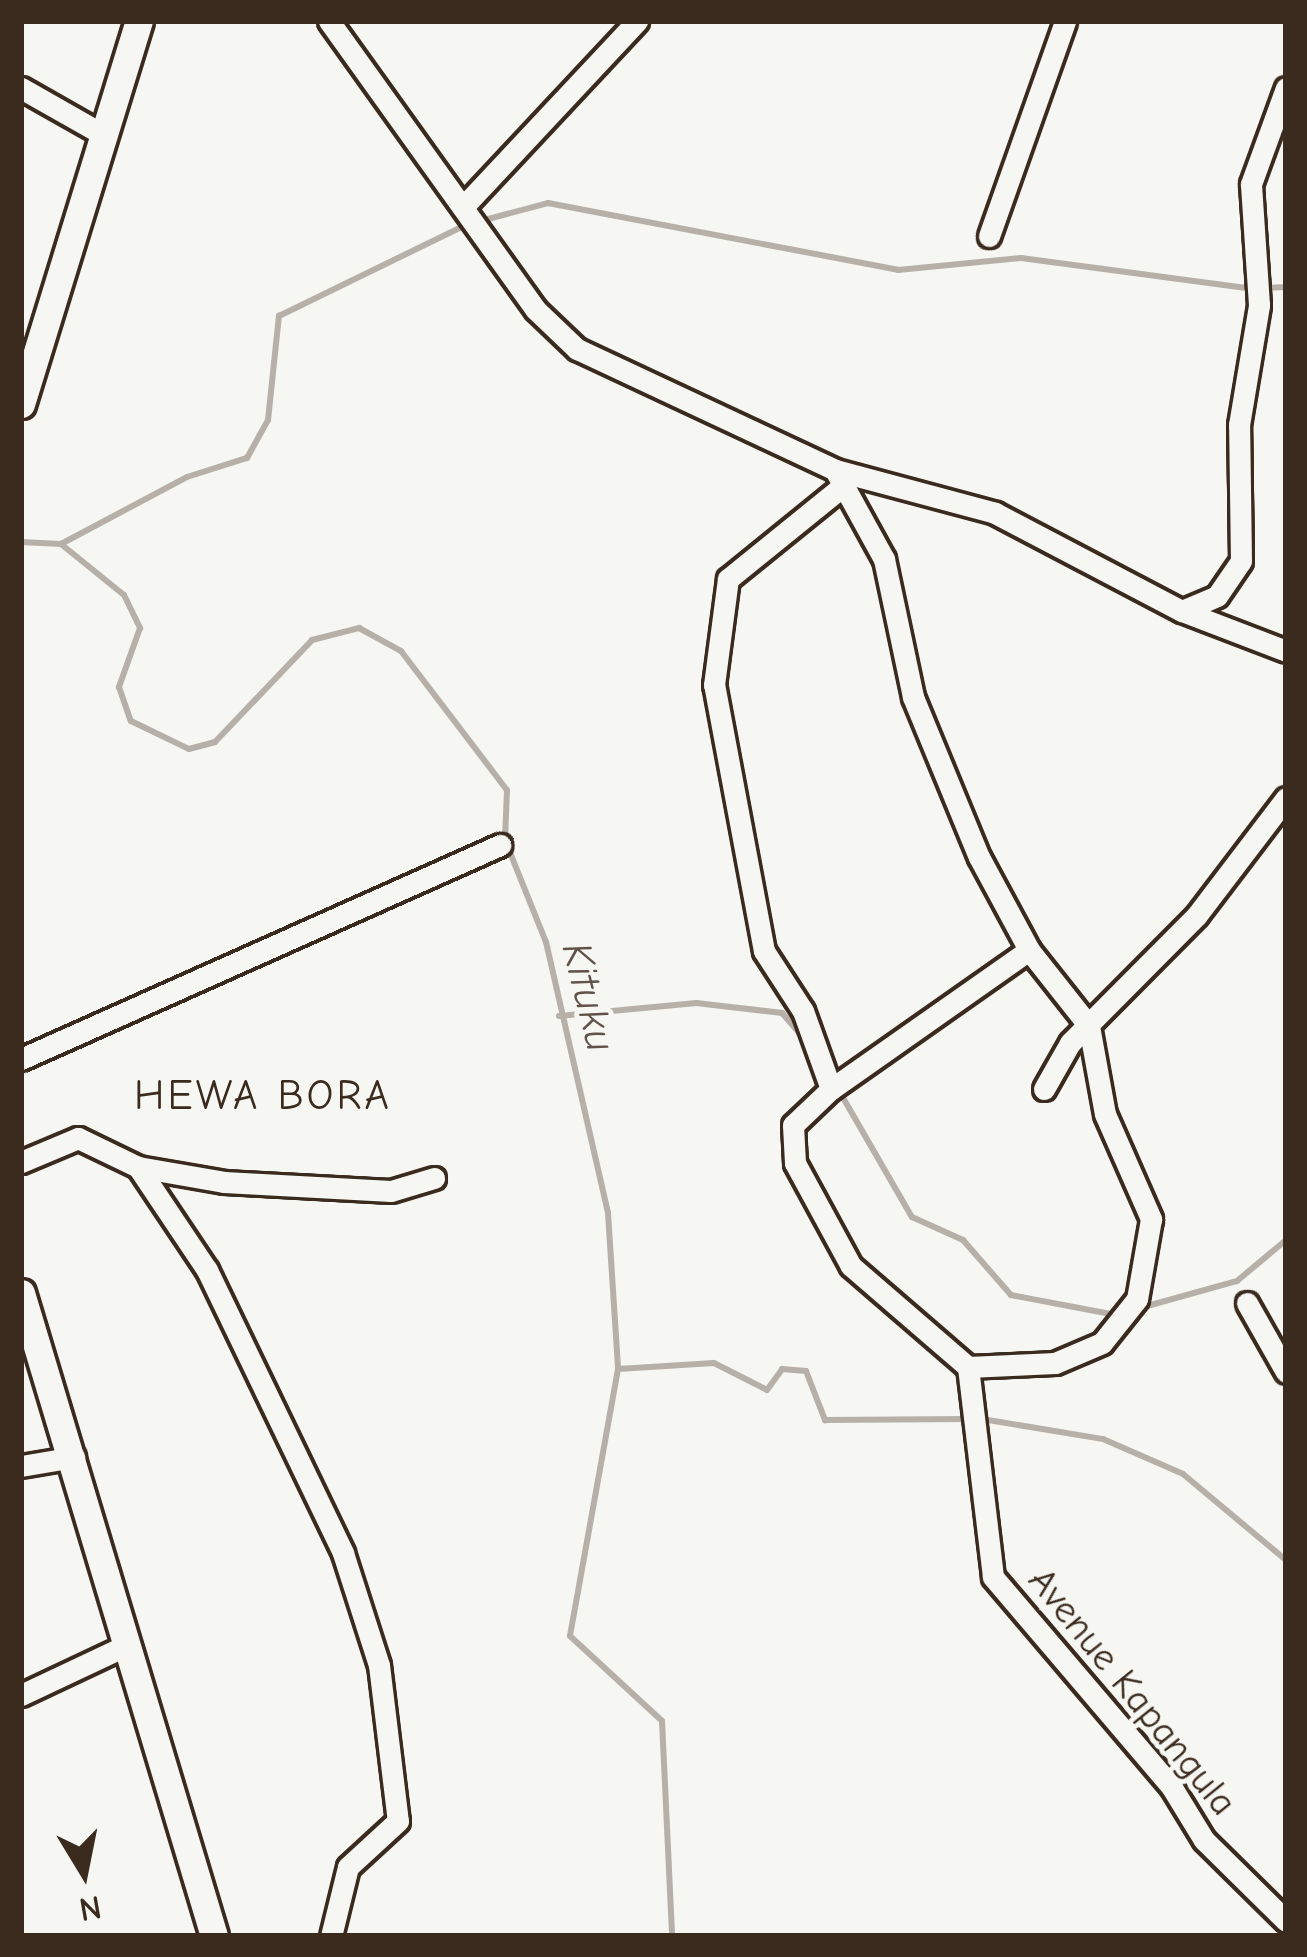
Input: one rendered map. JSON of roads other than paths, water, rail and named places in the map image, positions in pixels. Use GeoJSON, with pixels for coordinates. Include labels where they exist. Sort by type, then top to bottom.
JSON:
{"type":"FeatureCollection","features":[{"type":"Feature","properties":{"kind":"street"},"geometry":{"type":"LineString","coordinates":[[21,404],[139,21]]}},
{"type":"Feature","properties":{"kind":"street"},"geometry":{"type":"LineString","coordinates":[[329,21],[464,207],[577,349],[839,478],[995,513],[1182,611],[1286,651]]}},
{"type":"Feature","properties":{"kind":"street"},"geometry":{"type":"LineString","coordinates":[[464,207],[637,21]]}},
{"type":"Feature","properties":{"kind":"street"},"geometry":{"type":"LineString","coordinates":[[989,236],[1064,21]]}},
{"type":"Feature","properties":{"kind":"street"},"geometry":{"type":"LineString","coordinates":[[21,88],[102,134]]}},
{"type":"Feature","properties":{"kind":"street"},"geometry":{"type":"LineString","coordinates":[[1182,611],[1216,596],[1241,562],[1239,425],[1259,305],[1251,184],[1286,88]]}},
{"type":"Feature","properties":{"kind":"street"},"geometry":{"type":"LineString","coordinates":[[839,478],[893,584],[913,697],[1029,950],[1089,1026],[1105,1114],[1151,1219],[1137,1299],[1102,1343],[1054,1363],[968,1367],[851,1266],[804,1183],[793,1125],[831,1089],[1029,950]]}},
{"type":"Feature","properties":{"kind":"street"},"geometry":{"type":"LineString","coordinates":[[831,1089],[803,1010],[764,951],[714,685],[728,579],[839,478]]}},
{"type":"Feature","properties":{"kind":"street"},"geometry":{"type":"LineString","coordinates":[[1044,1089],[1089,1026],[1197,915],[1286,798]]}},
{"type":"Feature","properties":{"kind":"street"},"geometry":{"type":"LineString","coordinates":[[21,1059],[500,845]]}},
{"type":"Feature","properties":{"kind":"street"},"geometry":{"type":"LineString","coordinates":[[21,1162],[78,1138],[138,1168],[339,1190],[434,1178]]}},
{"type":"Feature","properties":{"kind":"street"},"geometry":{"type":"LineString","coordinates":[[138,1168],[207,1270],[343,1553],[379,1665],[398,1821],[348,1867],[331,1936]]}},
{"type":"Feature","properties":{"kind":"street"},"geometry":{"type":"LineString","coordinates":[[22,1296],[214,1936]]}},
{"type":"Feature","properties":{"kind":"street"},"geometry":{"type":"LineString","coordinates":[[1247,1303],[1286,1372]]}},
{"type":"Feature","properties":{"kind":"street","name":"Avenue Kapangula"},"geometry":{"type":"LineString","coordinates":[[968,1367],[994,1577],[1171,1786],[1204,1840],[1286,1921]]}},
{"type":"Feature","properties":{"kind":"street"},"geometry":{"type":"LineString","coordinates":[[21,1466],[74,1457]]}},
{"type":"Feature","properties":{"kind":"street"},"geometry":{"type":"LineString","coordinates":[[21,1695],[129,1644]]}},
{"type":"Feature","properties":{"kind":"waterway"},"geometry":{"type":"LineString","coordinates":[[481,221],[548,203],[898,270],[1021,258],[1252,289]]}},
{"type":"Feature","properties":{"kind":"waterway"},"geometry":{"type":"LineString","coordinates":[[61,544],[187,477],[247,458],[268,420],[279,316],[468,224]]}},
{"type":"Feature","properties":{"kind":"waterway"},"geometry":{"type":"LineString","coordinates":[[1266,288],[1286,287]]}},
{"type":"Feature","properties":{"kind":"waterway","name":"Kituku"},"geometry":{"type":"LineString","coordinates":[[21,542],[61,544],[124,595],[140,628],[119,687],[131,721],[189,749],[215,742],[312,640],[359,628],[401,651],[507,790],[505,840],[546,942],[608,1213],[618,1369],[570,1636],[662,1721],[672,1936]]}},
{"type":"Feature","properties":{"kind":"waterway"},"geometry":{"type":"LineString","coordinates":[[559,1016],[696,1003],[782,1013],[805,1039]]}},
{"type":"Feature","properties":{"kind":"waterway"},"geometry":{"type":"LineString","coordinates":[[838,1089],[912,1217],[963,1240],[1011,1295],[1116,1315]]}},
{"type":"Feature","properties":{"kind":"waterway"},"geometry":{"type":"LineString","coordinates":[[1140,1308],[1237,1281],[1286,1240]]}},
{"type":"Feature","properties":{"kind":"waterway"},"geometry":{"type":"LineString","coordinates":[[618,1369],[714,1363],[767,1390],[782,1369],[806,1371],[825,1420],[968,1419]]}},
{"type":"Feature","properties":{"kind":"waterway"},"geometry":{"type":"LineString","coordinates":[[982,1419],[1103,1439],[1183,1474],[1286,1560]]}},
{"type":"Feature","properties":{"kind":"district","name":"HEWA BORA"},"geometry":{"type":"Point","coordinates":[263,1096]}}]}
